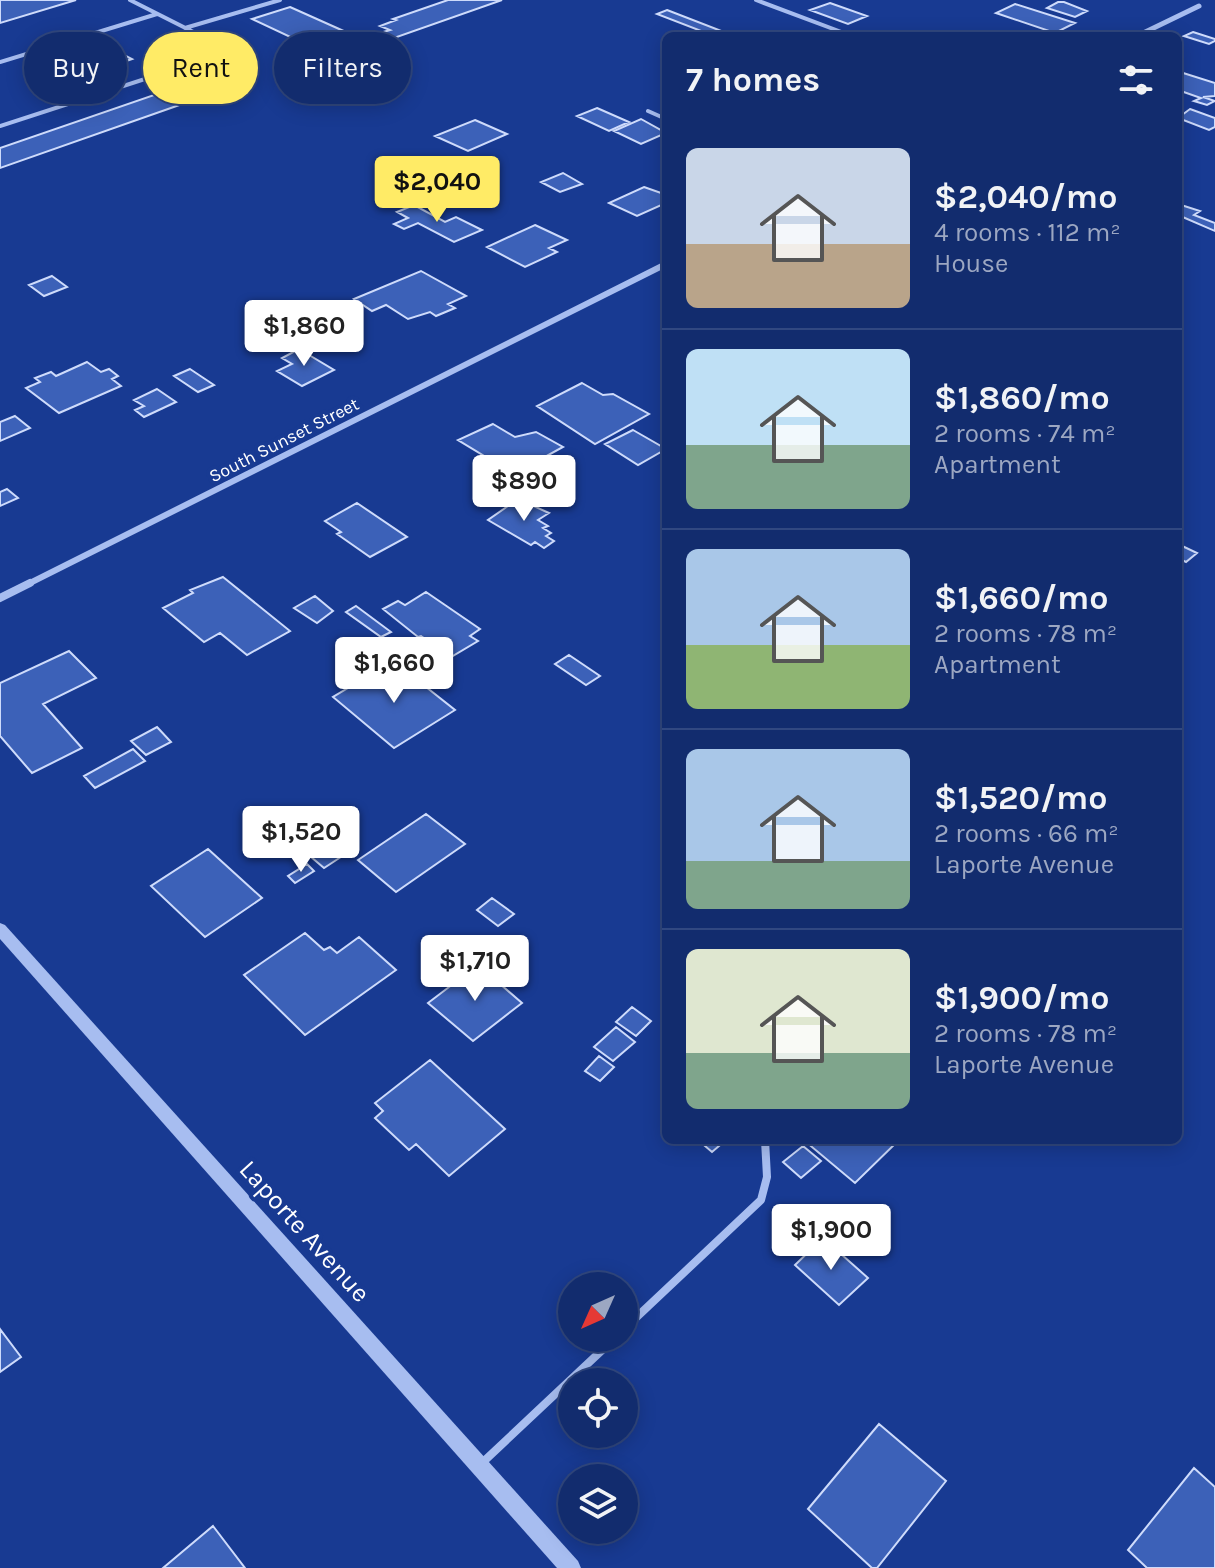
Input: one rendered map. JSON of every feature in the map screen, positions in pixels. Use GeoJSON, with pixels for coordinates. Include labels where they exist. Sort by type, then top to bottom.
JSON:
{"type":"FeatureCollection","features":[{"type":"Feature","properties":{"kind":"street"},"geometry":{"type":"LineString","coordinates":[[1145,32],[1199,6]]}},
{"type":"Feature","properties":{"kind":"street","name":"South Sunset Street"},"geometry":{"type":"LineString","coordinates":[[0,598],[662,266]]}},
{"type":"Feature","properties":{"kind":"street","name":"Laporte Avenue"},"geometry":{"type":"LineString","coordinates":[[0,929],[571,1568]]}},
{"type":"Feature","properties":{"kind":"lane"},"geometry":{"type":"LineString","coordinates":[[0,126],[231,51],[130,0]]}},
{"type":"Feature","properties":{"kind":"lane"},"geometry":{"type":"LineString","coordinates":[[185,28],[280,0]]}},
{"type":"Feature","properties":{"kind":"lane"},"geometry":{"type":"LineString","coordinates":[[756,0],[841,32]]}},
{"type":"Feature","properties":{"kind":"lane"},"geometry":{"type":"LineString","coordinates":[[0,62],[157,14]]}},
{"type":"Feature","properties":{"kind":"lane"},"geometry":{"type":"LineString","coordinates":[[648,111],[662,117]]}},
{"type":"Feature","properties":{"kind":"lane"},"geometry":{"type":"LineString","coordinates":[[638,1316],[761,1200],[767,1177],[765,1144]]}},
{"type":"Feature","properties":{"kind":"lane"},"geometry":{"type":"LineString","coordinates":[[480,1466],[600,1352]]}},
{"type":"Feature","properties":{"kind":"building"},"geometry":{"type":"Polygon","coordinates":[[[0,0],[76,0],[0,23],[0,0]]]}},
{"type":"Feature","properties":{"kind":"building"},"geometry":{"type":"Polygon","coordinates":[[[448,0],[502,0],[411,32],[383,32],[390,30],[380,26],[396,20],[393,19],[448,0]]]}},
{"type":"Feature","properties":{"kind":"building"},"geometry":{"type":"Polygon","coordinates":[[[1058,2],[1087,11],[1075,17],[1047,8],[1058,2]]]}},
{"type":"Feature","properties":{"kind":"building"},"geometry":{"type":"Polygon","coordinates":[[[830,3],[867,16],[848,24],[810,10],[830,3]]]}},
{"type":"Feature","properties":{"kind":"building"},"geometry":{"type":"Polygon","coordinates":[[[1015,4],[1075,23],[1052,32],[996,13],[1015,4]]]}},
{"type":"Feature","properties":{"kind":"building"},"geometry":{"type":"Polygon","coordinates":[[[290,7],[346,32],[280,32],[252,19],[290,7]]]}},
{"type":"Feature","properties":{"kind":"building"},"geometry":{"type":"Polygon","coordinates":[[[667,10],[724,32],[704,32],[657,14],[667,10]]]}},
{"type":"Feature","properties":{"kind":"building"},"geometry":{"type":"Polygon","coordinates":[[[1193,32],[1215,41],[1209,44],[1184,36],[1193,32]]]}},
{"type":"Feature","properties":{"kind":"building"},"geometry":{"type":"Polygon","coordinates":[[[1182,73],[1215,83],[1215,96],[1203,97],[1215,101],[1207,105],[1194,101],[1201,98],[1182,91],[1182,73]]]}},
{"type":"Feature","properties":{"kind":"building"},"geometry":{"type":"Polygon","coordinates":[[[143,99],[143,104],[182,104],[0,168],[0,148],[143,99]]]}},
{"type":"Feature","properties":{"kind":"building"},"geometry":{"type":"Polygon","coordinates":[[[597,108],[629,122],[609,131],[577,116],[597,108]]]}},
{"type":"Feature","properties":{"kind":"building"},"geometry":{"type":"Polygon","coordinates":[[[1190,109],[1215,118],[1215,127],[1209,130],[1182,120],[1182,115],[1190,109]]]}},
{"type":"Feature","properties":{"kind":"building"},"geometry":{"type":"Polygon","coordinates":[[[641,119],[662,131],[662,135],[641,144],[614,131],[641,119]]]}},
{"type":"Feature","properties":{"kind":"building"},"geometry":{"type":"Polygon","coordinates":[[[475,120],[507,134],[468,151],[435,136],[475,120]]]}},
{"type":"Feature","properties":{"kind":"building"},"geometry":{"type":"Polygon","coordinates":[[[563,173],[582,184],[560,192],[541,182],[563,173]]]}},
{"type":"Feature","properties":{"kind":"building"},"geometry":{"type":"Polygon","coordinates":[[[644,187],[662,193],[662,205],[637,216],[609,203],[644,187]]]}},
{"type":"Feature","properties":{"kind":"building"},"geometry":{"type":"Polygon","coordinates":[[[414,205],[445,222],[456,217],[482,230],[454,242],[418,223],[404,229],[394,224],[408,218],[397,212],[414,205]]]}},
{"type":"Feature","properties":{"kind":"building"},"geometry":{"type":"Polygon","coordinates":[[[1182,205],[1200,211],[1194,215],[1215,223],[1215,231],[1182,217],[1182,205]]]}},
{"type":"Feature","properties":{"kind":"building"},"geometry":{"type":"Polygon","coordinates":[[[535,225],[567,240],[549,248],[557,252],[525,267],[487,247],[535,225]]]}},
{"type":"Feature","properties":{"kind":"building"},"geometry":{"type":"Polygon","coordinates":[[[421,271],[466,296],[448,304],[455,308],[436,316],[430,312],[408,319],[386,305],[372,311],[354,299],[421,271]]]}},
{"type":"Feature","properties":{"kind":"building"},"geometry":{"type":"Polygon","coordinates":[[[52,276],[67,287],[44,296],[29,285],[52,276]]]}},
{"type":"Feature","properties":{"kind":"building"},"geometry":{"type":"Polygon","coordinates":[[[289,324],[310,337],[287,347],[266,334],[289,324]]]}},
{"type":"Feature","properties":{"kind":"building"},"geometry":{"type":"Polygon","coordinates":[[[299,349],[334,370],[302,386],[277,371],[292,364],[282,358],[299,349]]]}},
{"type":"Feature","properties":{"kind":"building"},"geometry":{"type":"Polygon","coordinates":[[[87,362],[101,372],[109,369],[118,376],[112,379],[121,386],[59,413],[26,388],[40,382],[35,378],[51,372],[56,376],[87,362]]]}},
{"type":"Feature","properties":{"kind":"building"},"geometry":{"type":"Polygon","coordinates":[[[190,369],[214,385],[198,392],[174,376],[190,369]]]}},
{"type":"Feature","properties":{"kind":"building"},"geometry":{"type":"Polygon","coordinates":[[[582,383],[603,395],[613,394],[649,414],[595,444],[537,406],[582,383]]]}},
{"type":"Feature","properties":{"kind":"building"},"geometry":{"type":"Polygon","coordinates":[[[157,389],[176,402],[144,417],[135,410],[144,406],[134,400],[157,389]]]}},
{"type":"Feature","properties":{"kind":"building"},"geometry":{"type":"Polygon","coordinates":[[[15,416],[30,428],[0,441],[0,422],[15,416]]]}},
{"type":"Feature","properties":{"kind":"building"},"geometry":{"type":"Polygon","coordinates":[[[493,424],[515,437],[536,432],[563,447],[514,474],[458,440],[493,424]]]}},
{"type":"Feature","properties":{"kind":"building"},"geometry":{"type":"Polygon","coordinates":[[[633,430],[662,447],[662,451],[638,465],[605,444],[633,430]]]}},
{"type":"Feature","properties":{"kind":"building"},"geometry":{"type":"Polygon","coordinates":[[[7,489],[18,498],[0,506],[0,492],[7,489]]]}},
{"type":"Feature","properties":{"kind":"building"},"geometry":{"type":"Polygon","coordinates":[[[518,499],[549,513],[538,520],[548,526],[543,528],[551,533],[546,536],[554,541],[544,548],[535,542],[531,545],[488,520],[518,499]]]}},
{"type":"Feature","properties":{"kind":"building"},"geometry":{"type":"Polygon","coordinates":[[[357,503],[407,537],[370,557],[337,534],[341,532],[325,521],[357,503]]]}},
{"type":"Feature","properties":{"kind":"building"},"geometry":{"type":"Polygon","coordinates":[[[1182,546],[1197,553],[1186,562],[1182,560],[1182,546]]]}},
{"type":"Feature","properties":{"kind":"building"},"geometry":{"type":"Polygon","coordinates":[[[223,577],[290,631],[247,655],[220,633],[204,642],[163,608],[193,593],[190,590],[223,577]]]}},
{"type":"Feature","properties":{"kind":"building"},"geometry":{"type":"Polygon","coordinates":[[[426,592],[480,629],[470,636],[478,641],[451,657],[421,636],[418,637],[383,609],[398,601],[405,605],[426,592]]]}},
{"type":"Feature","properties":{"kind":"building"},"geometry":{"type":"Polygon","coordinates":[[[315,596],[333,611],[317,623],[294,608],[315,596]]]}},
{"type":"Feature","properties":{"kind":"building"},"geometry":{"type":"Polygon","coordinates":[[[356,606],[391,632],[381,637],[346,612],[356,606]]]}},
{"type":"Feature","properties":{"kind":"building"},"geometry":{"type":"Polygon","coordinates":[[[69,651],[96,678],[43,704],[82,748],[32,773],[0,736],[0,683],[69,651]]]}},
{"type":"Feature","properties":{"kind":"building"},"geometry":{"type":"Polygon","coordinates":[[[569,655],[600,676],[586,685],[555,664],[569,655]]]}},
{"type":"Feature","properties":{"kind":"building"},"geometry":{"type":"Polygon","coordinates":[[[397,664],[455,710],[394,748],[333,697],[375,672],[379,675],[397,664]]]}},
{"type":"Feature","properties":{"kind":"building"},"geometry":{"type":"Polygon","coordinates":[[[157,727],[171,742],[146,755],[131,741],[157,727]]]}},
{"type":"Feature","properties":{"kind":"building"},"geometry":{"type":"Polygon","coordinates":[[[133,749],[145,761],[95,788],[84,776],[133,749]]]}},
{"type":"Feature","properties":{"kind":"building"},"geometry":{"type":"Polygon","coordinates":[[[426,814],[465,844],[396,892],[358,860],[426,814]]]}},
{"type":"Feature","properties":{"kind":"building"},"geometry":{"type":"Polygon","coordinates":[[[335,839],[350,851],[324,868],[310,856],[335,839]]]}},
{"type":"Feature","properties":{"kind":"building"},"geometry":{"type":"Polygon","coordinates":[[[208,849],[262,898],[205,937],[151,886],[208,849]]]}},
{"type":"Feature","properties":{"kind":"building"},"geometry":{"type":"Polygon","coordinates":[[[307,864],[314,871],[295,883],[288,876],[307,864]]]}},
{"type":"Feature","properties":{"kind":"building"},"geometry":{"type":"Polygon","coordinates":[[[492,898],[514,914],[498,926],[477,910],[492,898]]]}},
{"type":"Feature","properties":{"kind":"building"},"geometry":{"type":"Polygon","coordinates":[[[305,933],[324,950],[330,947],[337,953],[359,937],[396,970],[305,1035],[244,975],[305,933]]]}},
{"type":"Feature","properties":{"kind":"building"},"geometry":{"type":"Polygon","coordinates":[[[478,965],[522,1003],[473,1041],[428,1003],[478,965]]]}},
{"type":"Feature","properties":{"kind":"building"},"geometry":{"type":"Polygon","coordinates":[[[632,1007],[651,1021],[636,1036],[616,1022],[632,1007]]]}},
{"type":"Feature","properties":{"kind":"building"},"geometry":{"type":"Polygon","coordinates":[[[616,1027],[635,1042],[613,1061],[594,1047],[616,1027]]]}},
{"type":"Feature","properties":{"kind":"building"},"geometry":{"type":"Polygon","coordinates":[[[599,1056],[614,1067],[600,1081],[585,1071],[599,1056]]]}},
{"type":"Feature","properties":{"kind":"building"},"geometry":{"type":"Polygon","coordinates":[[[430,1060],[505,1129],[449,1176],[416,1144],[409,1150],[375,1118],[383,1111],[375,1103],[430,1060]]]}},
{"type":"Feature","properties":{"kind":"building"},"geometry":{"type":"Polygon","coordinates":[[[703,1144],[721,1144],[712,1152],[703,1144]]]}},
{"type":"Feature","properties":{"kind":"building"},"geometry":{"type":"Polygon","coordinates":[[[808,1144],[895,1144],[855,1183],[808,1144]]]}},
{"type":"Feature","properties":{"kind":"building"},"geometry":{"type":"Polygon","coordinates":[[[803,1146],[821,1161],[801,1178],[783,1162],[803,1146]]]}},
{"type":"Feature","properties":{"kind":"building"},"geometry":{"type":"Polygon","coordinates":[[[823,1238],[868,1278],[839,1305],[795,1265],[823,1238]]]}},
{"type":"Feature","properties":{"kind":"building"},"geometry":{"type":"Polygon","coordinates":[[[0,1329],[21,1357],[0,1372],[0,1329]]]}},
{"type":"Feature","properties":{"kind":"building"},"geometry":{"type":"Polygon","coordinates":[[[879,1424],[946,1481],[877,1568],[872,1568],[808,1509],[879,1424]]]}},
{"type":"Feature","properties":{"kind":"building"},"geometry":{"type":"Polygon","coordinates":[[[1194,1468],[1215,1487],[1215,1568],[1147,1568],[1128,1550],[1194,1468]]]}},
{"type":"Feature","properties":{"kind":"building"},"geometry":{"type":"Polygon","coordinates":[[[213,1526],[245,1568],[163,1568],[213,1526]]]}}]}
